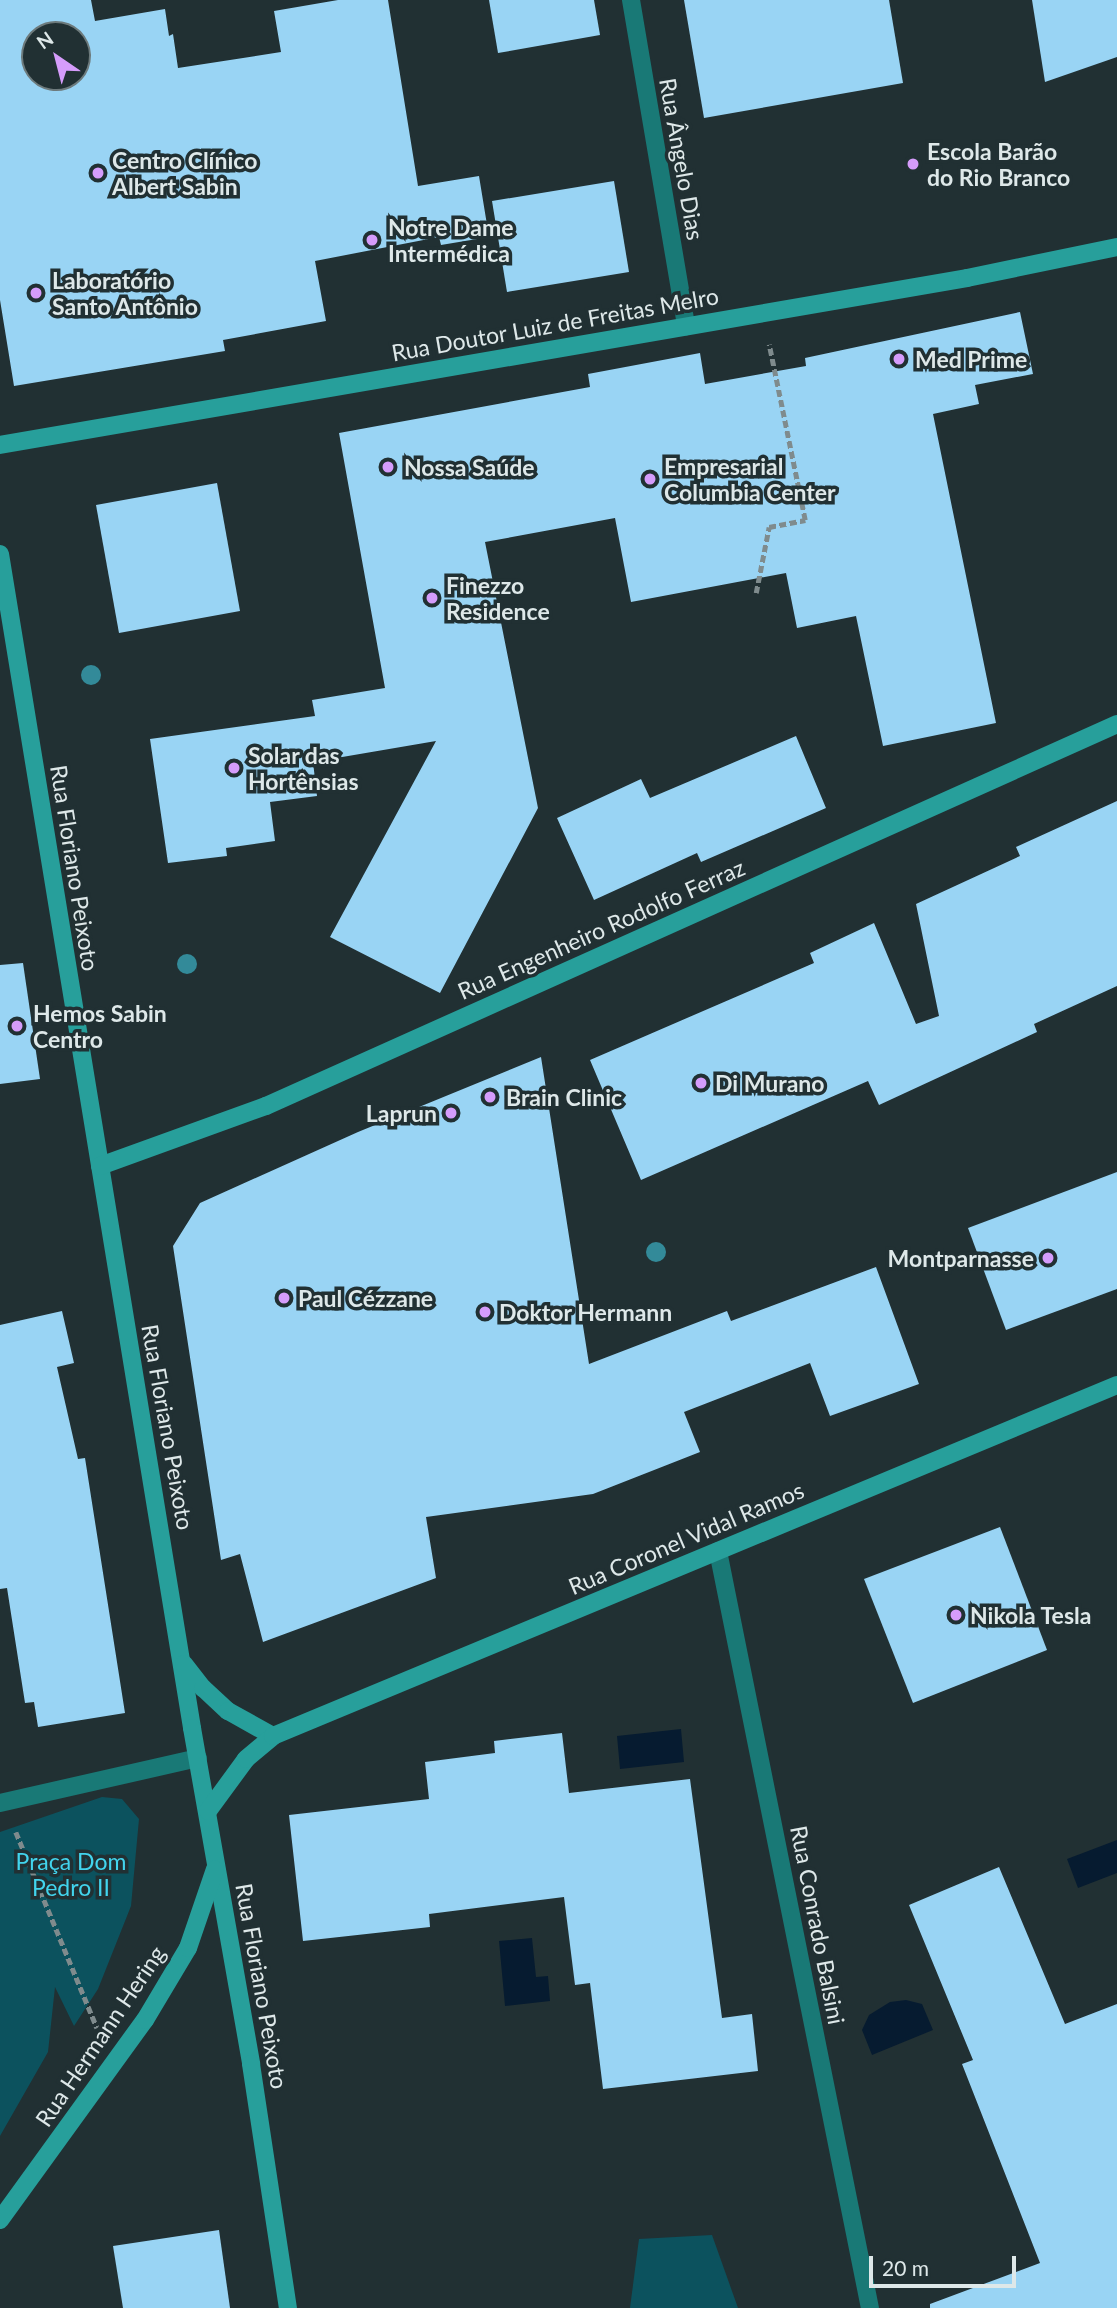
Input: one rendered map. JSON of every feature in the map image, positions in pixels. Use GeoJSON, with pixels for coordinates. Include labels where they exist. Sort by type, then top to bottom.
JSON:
{"type":"FeatureCollection","features":[{"type":"Feature","properties":{"kind":"street","name":"Rua Ângelo Dias"},"geometry":{"type":"LineString","coordinates":[[631,0],[686,326]]}},
{"type":"Feature","properties":{"kind":"street","name":"Rua Doutor Luiz de Freitas Melro"},"geometry":{"type":"LineString","coordinates":[[0,445],[967,278],[1117,247]]}},
{"type":"Feature","properties":{"kind":"street","name":"Rua Floriano Peixoto"},"geometry":{"type":"LineString","coordinates":[[0,554],[198,1758],[251,2064],[288,2308]]}},
{"type":"Feature","properties":{"kind":"street","name":"Rua Engenheiro Rodolfo Ferraz"},"geometry":{"type":"LineString","coordinates":[[100,1166],[266,1106],[1117,723]]}},
{"type":"Feature","properties":{"kind":"street","name":"Rua Coronel Vidal Ramos"},"geometry":{"type":"LineString","coordinates":[[208,1811],[246,1759],[273,1736],[1117,1385]]}},
{"type":"Feature","properties":{"kind":"street","name":"Rua Conrado Balsini"},"geometry":{"type":"LineString","coordinates":[[718,1551],[870,2308]]}},
{"type":"Feature","properties":{"kind":"street"},"geometry":{"type":"LineString","coordinates":[[182,1661],[203,1688],[228,1711],[273,1736]]}},
{"type":"Feature","properties":{"kind":"street"},"geometry":{"type":"LineString","coordinates":[[2,1803],[198,1758]]}},
{"type":"Feature","properties":{"kind":"street","name":"Rua Hermann Hering"},"geometry":{"type":"LineString","coordinates":[[0,2220],[145,2020],[188,1948],[216,1865]]}},
{"type":"Feature","properties":{"kind":"path"},"geometry":{"type":"LineString","coordinates":[[757,593],[769,527],[805,520],[763,313]]}},
{"type":"Feature","properties":{"kind":"path"},"geometry":{"type":"LineString","coordinates":[[2,1803],[112,2065]]}},
{"type":"Feature","properties":{"kind":"green space","name":"Praça Dom Pedro II"},"geometry":{"type":"Polygon","coordinates":[[[102,1797],[122,1799],[139,1819],[131,1906],[98,1989],[74,2026],[55,1987],[48,2052],[0,2136],[0,1832],[102,1797]]]}},
{"type":"Feature","properties":{"kind":"green space"},"geometry":{"type":"Polygon","coordinates":[[[712,2235],[738,2308],[630,2308],[639,2239],[712,2235]]]}},
{"type":"Feature","properties":{"kind":"shaded area"},"geometry":{"type":"Polygon","coordinates":[[[681,1729],[684,1762],[620,1769],[617,1736],[681,1729]]]}},
{"type":"Feature","properties":{"kind":"shaded area"},"geometry":{"type":"Polygon","coordinates":[[[1117,1840],[1117,1873],[1078,1888],[1067,1859],[1117,1840]]]}},
{"type":"Feature","properties":{"kind":"shaded area"},"geometry":{"type":"Polygon","coordinates":[[[532,1938],[536,1977],[548,1976],[550,2001],[505,2006],[499,1941],[532,1938]]]}},
{"type":"Feature","properties":{"kind":"shaded area"},"geometry":{"type":"Polygon","coordinates":[[[906,2000],[922,2004],[933,2030],[872,2055],[862,2030],[869,2015],[890,2002],[906,2000]]]}},
{"type":"Feature","properties":{"kind":"building"},"geometry":{"type":"Polygon","coordinates":[[[0,0],[91,0],[95,21],[165,9],[169,36],[173,34],[178,68],[281,52],[274,11],[338,0],[388,0],[418,186],[479,176],[489,237],[441,245],[439,237],[315,261],[326,321],[223,340],[225,351],[14,386],[0,300],[0,0]]]}},
{"type":"Feature","properties":{"kind":"building"},"geometry":{"type":"Polygon","coordinates":[[[489,0],[594,0],[600,35],[498,53],[489,0]]]}},
{"type":"Feature","properties":{"kind":"building"},"geometry":{"type":"Polygon","coordinates":[[[684,0],[889,0],[903,83],[704,118],[684,0]]]}},
{"type":"Feature","properties":{"kind":"building"},"geometry":{"type":"Polygon","coordinates":[[[1032,0],[1117,0],[1117,57],[1045,82],[1032,0]]]}},
{"type":"Feature","properties":{"kind":"building"},"geometry":{"type":"Polygon","coordinates":[[[614,181],[629,272],[507,292],[492,201],[614,181]]]}},
{"type":"Feature","properties":{"kind":"building"},"geometry":{"type":"Polygon","coordinates":[[[1020,312],[1033,374],[975,385],[979,404],[933,414],[996,723],[883,746],[856,616],[797,628],[786,573],[631,602],[615,518],[485,542],[538,808],[440,993],[330,937],[436,741],[313,762],[317,796],[270,802],[275,841],[226,848],[227,856],[168,863],[150,739],[315,716],[312,700],[385,688],[339,433],[590,387],[588,374],[700,353],[705,384],[806,366],[805,358],[1020,312]]]}},
{"type":"Feature","properties":{"kind":"building"},"geometry":{"type":"Polygon","coordinates":[[[217,483],[240,611],[119,633],[96,505],[217,483]]]}},
{"type":"Feature","properties":{"kind":"building"},"geometry":{"type":"Polygon","coordinates":[[[796,736],[826,808],[701,862],[697,853],[594,900],[557,818],[641,779],[650,798],[796,736]]]}},
{"type":"Feature","properties":{"kind":"building"},"geometry":{"type":"Polygon","coordinates":[[[1117,801],[1117,986],[1034,1024],[1037,1032],[879,1105],[868,1081],[641,1180],[590,1060],[814,963],[810,953],[874,923],[916,1024],[939,1016],[916,904],[1020,856],[1016,847],[1117,801]]]}},
{"type":"Feature","properties":{"kind":"building"},"geometry":{"type":"Polygon","coordinates":[[[23,963],[40,1079],[0,1084],[0,965],[23,963]]]}},
{"type":"Feature","properties":{"kind":"building"},"geometry":{"type":"Polygon","coordinates":[[[541,1057],[589,1364],[727,1311],[731,1321],[876,1267],[919,1384],[830,1416],[810,1363],[684,1412],[700,1452],[593,1494],[426,1517],[436,1578],[263,1642],[240,1554],[221,1560],[173,1246],[200,1203],[358,1132],[541,1057]]]}},
{"type":"Feature","properties":{"kind":"building","name":"Montparnasse"},"geometry":{"type":"Polygon","coordinates":[[[1117,1172],[1117,1289],[1006,1330],[968,1228],[1117,1172]]]}},
{"type":"Feature","properties":{"kind":"building"},"geometry":{"type":"Polygon","coordinates":[[[62,1311],[74,1363],[57,1367],[78,1459],[85,1458],[125,1713],[38,1727],[34,1702],[25,1703],[7,1588],[0,1589],[0,1325],[62,1311]]]}},
{"type":"Feature","properties":{"kind":"building","name":"Nikola Tesla"},"geometry":{"type":"Polygon","coordinates":[[[1000,1527],[1047,1650],[913,1703],[864,1579],[1000,1527]]]}},
{"type":"Feature","properties":{"kind":"building"},"geometry":{"type":"Polygon","coordinates":[[[562,1733],[569,1793],[690,1779],[722,2018],[752,2014],[758,2071],[603,2089],[590,1983],[575,1985],[564,1897],[429,1914],[430,1927],[303,1941],[289,1815],[429,1799],[425,1762],[495,1753],[494,1741],[562,1733]]]}},
{"type":"Feature","properties":{"kind":"building"},"geometry":{"type":"Polygon","coordinates":[[[999,1867],[1065,2024],[1117,2004],[1117,2308],[930,2308],[930,2304],[1040,2263],[962,2064],[973,2060],[909,1905],[999,1867]]]}},
{"type":"Feature","properties":{"kind":"building"},"geometry":{"type":"Polygon","coordinates":[[[219,2230],[230,2308],[123,2308],[113,2246],[219,2230]]]}},
{"type":"Feature","properties":{"kind":"place","name":"Escola Barão do Rio Branco"},"geometry":{"type":"Point","coordinates":[913,164]}},
{"type":"Feature","properties":{"kind":"place","name":"Centro Clínico Albert Sabin"},"geometry":{"type":"Point","coordinates":[98,173]}},
{"type":"Feature","properties":{"kind":"place","name":"Notre Dame Intermédica"},"geometry":{"type":"Point","coordinates":[372,240]}},
{"type":"Feature","properties":{"kind":"place","name":"Laboratório Santo Antônio"},"geometry":{"type":"Point","coordinates":[36,293]}},
{"type":"Feature","properties":{"kind":"place","name":"Med Prime"},"geometry":{"type":"Point","coordinates":[899,359]}},
{"type":"Feature","properties":{"kind":"place","name":"Nossa Saúde"},"geometry":{"type":"Point","coordinates":[388,467]}},
{"type":"Feature","properties":{"kind":"place","name":"Empresarial Columbia Center"},"geometry":{"type":"Point","coordinates":[650,479]}},
{"type":"Feature","properties":{"kind":"place","name":"Finezzo Residence"},"geometry":{"type":"Point","coordinates":[432,598]}},
{"type":"Feature","properties":{"kind":"place","name":"Solar das Hortênsias"},"geometry":{"type":"Point","coordinates":[234,768]}},
{"type":"Feature","properties":{"kind":"place","name":"Hemos Sabin Centro"},"geometry":{"type":"Point","coordinates":[17,1026]}},
{"type":"Feature","properties":{"kind":"place","name":"Di Murano"},"geometry":{"type":"Point","coordinates":[701,1083]}},
{"type":"Feature","properties":{"kind":"place","name":"Brain Clinic"},"geometry":{"type":"Point","coordinates":[490,1097]}},
{"type":"Feature","properties":{"kind":"place","name":"Laprun"},"geometry":{"type":"Point","coordinates":[451,1113]}},
{"type":"Feature","properties":{"kind":"place","name":"Montparnasse"},"geometry":{"type":"Point","coordinates":[1048,1258]}},
{"type":"Feature","properties":{"kind":"place","name":"Paul Cézzane"},"geometry":{"type":"Point","coordinates":[284,1298]}},
{"type":"Feature","properties":{"kind":"place","name":"Doktor Hermann"},"geometry":{"type":"Point","coordinates":[485,1312]}},
{"type":"Feature","properties":{"kind":"place","name":"Nikola Tesla"},"geometry":{"type":"Point","coordinates":[956,1615]}}]}
